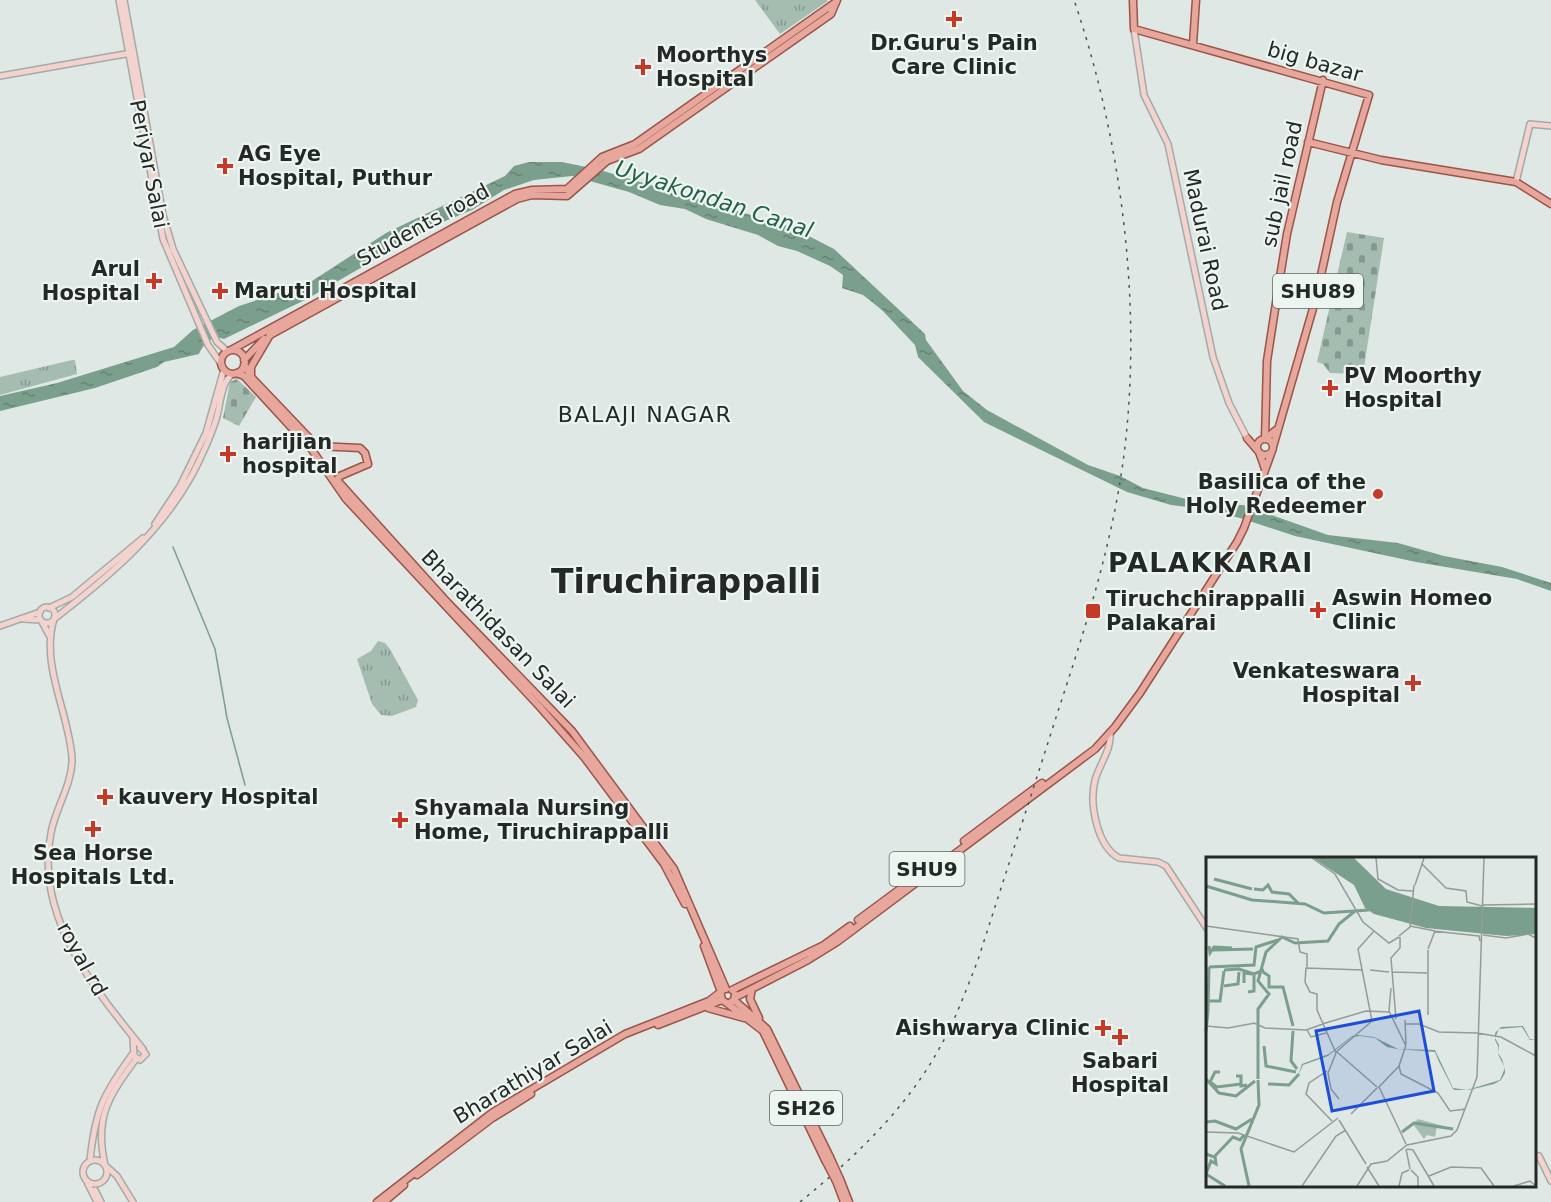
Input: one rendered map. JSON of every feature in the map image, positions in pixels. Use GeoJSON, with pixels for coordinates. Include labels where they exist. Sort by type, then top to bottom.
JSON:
{"type":"FeatureCollection","features":[{"type":"Feature","properties":{"kind":"main road","name":"Periyar Salai"},"geometry":{"type":"LineString","coordinates":[[119,0],[163,215],[173,249],[217,342],[229,351]]}},
{"type":"Feature","properties":{"kind":"main road","name":"Periyar Salai"},"geometry":{"type":"LineString","coordinates":[[124,0],[130,53],[160,228],[167,251],[208,345],[223,367]]}},
{"type":"Feature","properties":{"kind":"main road"},"geometry":{"type":"LineString","coordinates":[[1132,0],[1134,29]]}},
{"type":"Feature","properties":{"kind":"main road"},"geometry":{"type":"LineString","coordinates":[[1193,44],[1196,0]]}},
{"type":"Feature","properties":{"kind":"main road"},"geometry":{"type":"LineString","coordinates":[[0,626],[71,602],[135,552],[172,505],[193,473],[233,374],[257,344],[517,199],[532,195],[562,197],[609,153],[635,144],[836,1]]}},
{"type":"Feature","properties":{"kind":"main road","name":"big bazar"},"geometry":{"type":"LineString","coordinates":[[1134,29],[1369,94],[1352,154]]}},
{"type":"Feature","properties":{"kind":"main road","name":"Madurai Road"},"geometry":{"type":"LineString","coordinates":[[1134,29],[1143,95],[1168,144],[1213,357],[1226,396],[1247,438],[1259,452]]}},
{"type":"Feature","properties":{"kind":"main road"},"geometry":{"type":"LineString","coordinates":[[0,76],[130,53]]}},
{"type":"Feature","properties":{"kind":"main road","name":"sub jail road"},"geometry":{"type":"LineString","coordinates":[[1259,452],[1263,440],[1267,361],[1287,234],[1323,80]]}},
{"type":"Feature","properties":{"kind":"main road"},"geometry":{"type":"LineString","coordinates":[[1516,182],[1530,124],[1551,126]]}},
{"type":"Feature","properties":{"kind":"main road"},"geometry":{"type":"LineString","coordinates":[[1308,142],[1352,154],[1516,182],[1551,204]]}},
{"type":"Feature","properties":{"kind":"main road","name":"SHU89"},"geometry":{"type":"LineString","coordinates":[[1273,449],[1316,298],[1337,202],[1352,154]]}},
{"type":"Feature","properties":{"kind":"main road","name":"Students road"},"geometry":{"type":"LineString","coordinates":[[229,351],[242,347],[281,322],[515,194],[532,190],[562,190],[576,186]]}},
{"type":"Feature","properties":{"kind":"main road"},"geometry":{"type":"LineString","coordinates":[[253,379],[251,367],[270,335]]}},
{"type":"Feature","properties":{"kind":"main road"},"geometry":{"type":"LineString","coordinates":[[22,619],[41,620],[46,623],[54,619],[140,542],[153,527],[180,486],[206,433],[218,391],[223,356],[229,351],[238,352],[244,362]]}},
{"type":"Feature","properties":{"kind":"main road","name":"Bharathidasan Salai"},"geometry":{"type":"LineString","coordinates":[[244,362],[253,379],[317,446],[360,448],[365,453],[368,464],[340,476],[337,480],[484,643]]}},
{"type":"Feature","properties":{"kind":"main road"},"geometry":{"type":"LineString","coordinates":[[223,367],[233,374]]}},
{"type":"Feature","properties":{"kind":"main road","name":"Bharathidasan Salai"},"geometry":{"type":"LineString","coordinates":[[233,374],[243,376],[297,433],[346,499],[570,729],[674,869],[728,996]]}},
{"type":"Feature","properties":{"kind":"main road","name":"SHU89"},"geometry":{"type":"LineString","coordinates":[[1263,440],[1278,427]]}},
{"type":"Feature","properties":{"kind":"main road"},"geometry":{"type":"LineString","coordinates":[[1247,438],[1269,441],[1273,449],[1266,455],[1259,452]]}},
{"type":"Feature","properties":{"kind":"main road","name":"SHU9"},"geometry":{"type":"LineString","coordinates":[[728,996],[752,988],[831,946],[1095,749],[1140,693],[1244,528],[1273,449]]}},
{"type":"Feature","properties":{"kind":"main road"},"geometry":{"type":"LineString","coordinates":[[1259,452],[1264,472]]}},
{"type":"Feature","properties":{"kind":"main road"},"geometry":{"type":"LineString","coordinates":[[49,608],[54,613],[50,635]]}},
{"type":"Feature","properties":{"kind":"main road"},"geometry":{"type":"LineString","coordinates":[[40,612],[41,620],[50,635]]}},
{"type":"Feature","properties":{"kind":"main road","name":"royal rd"},"geometry":{"type":"LineString","coordinates":[[50,635],[56,682],[72,759],[51,833],[48,873],[61,926],[68,941],[89,979],[143,1049]]}},
{"type":"Feature","properties":{"kind":"main road"},"geometry":{"type":"LineString","coordinates":[[1110,732],[1112,743],[1101,762],[1094,786],[1098,827],[1103,841],[1119,858],[1158,861],[1166,866],[1206,927]]}},
{"type":"Feature","properties":{"kind":"main road","name":"SHU9"},"geometry":{"type":"LineString","coordinates":[[728,996],[824,945],[1110,732]]}},
{"type":"Feature","properties":{"kind":"main road"},"geometry":{"type":"LineString","coordinates":[[752,988],[750,999],[761,1021]]}},
{"type":"Feature","properties":{"kind":"main road","name":"Bharathiyar Salai"},"geometry":{"type":"LineString","coordinates":[[384,1202],[480,1127],[625,1038],[707,1008],[728,996]]}},
{"type":"Feature","properties":{"kind":"main road","name":"Bharathiyar Salai"},"geometry":{"type":"LineString","coordinates":[[377,1202],[493,1112],[625,1034],[728,996]]}},
{"type":"Feature","properties":{"kind":"main road","name":"SH26"},"geometry":{"type":"LineString","coordinates":[[728,996],[748,1019],[763,1031],[849,1202]]}},
{"type":"Feature","properties":{"kind":"main road","name":"SH26"},"geometry":{"type":"LineString","coordinates":[[728,996],[761,1021],[827,1158]]}},
{"type":"Feature","properties":{"kind":"main road"},"geometry":{"type":"LineString","coordinates":[[707,1008],[748,1019]]}},
{"type":"Feature","properties":{"kind":"main road"},"geometry":{"type":"LineString","coordinates":[[133,1036],[136,1059]]}},
{"type":"Feature","properties":{"kind":"main road"},"geometry":{"type":"LineString","coordinates":[[93,1188],[105,1180],[106,1165],[99,1135],[104,1116],[117,1085],[136,1059],[144,1058],[143,1049],[134,1051],[114,1077],[102,1100],[94,1128],[90,1161],[83,1171],[99,1202]]}},
{"type":"Feature","properties":{"kind":"main road"},"geometry":{"type":"LineString","coordinates":[[1536,1156],[1542,1161],[1551,1181]]}},
{"type":"Feature","properties":{"kind":"main road"},"geometry":{"type":"LineString","coordinates":[[90,1161],[97,1160],[106,1165],[117,1176],[133,1202]]}},
{"type":"Feature","properties":{"kind":"main road","name":"SH26"},"geometry":{"type":"LineString","coordinates":[[838,1180],[844,1202]]}},
{"type":"Feature","properties":{"kind":"green space"},"geometry":{"type":"Polygon","coordinates":[[[755,0],[827,0],[828,1],[780,34],[755,0]]]}},
{"type":"Feature","properties":{"kind":"green space"},"geometry":{"type":"Polygon","coordinates":[[[1347,232],[1384,238],[1363,374],[1330,373],[1323,364],[1317,362],[1347,232]]]}},
{"type":"Feature","properties":{"kind":"green space"},"geometry":{"type":"Polygon","coordinates":[[[75,360],[77,374],[0,395],[0,377],[75,360]]]}},
{"type":"Feature","properties":{"kind":"green space"},"geometry":{"type":"Polygon","coordinates":[[[237,379],[256,397],[239,426],[223,418],[230,382],[237,379]]]}},
{"type":"Feature","properties":{"kind":"green space"},"geometry":{"type":"Polygon","coordinates":[[[378,641],[385,643],[390,649],[418,700],[416,707],[392,716],[381,715],[372,704],[357,659],[371,651],[378,641]]]}},
{"type":"Feature","properties":{"kind":"water"},"geometry":{"type":"Polygon","coordinates":[[[529,162],[562,162],[600,170],[791,227],[834,249],[925,334],[926,340],[963,391],[987,410],[1088,465],[1120,476],[1143,488],[1206,504],[1243,505],[1328,535],[1398,543],[1444,556],[1502,567],[1551,583],[1551,591],[1517,579],[1416,562],[1295,536],[1240,518],[1204,509],[1171,505],[1127,492],[984,422],[918,357],[915,345],[882,310],[863,295],[842,288],[843,275],[830,266],[797,251],[778,246],[758,235],[706,219],[685,209],[660,205],[629,192],[572,176],[534,180],[504,190],[472,210],[433,226],[307,299],[224,339],[211,339],[199,354],[164,362],[157,367],[95,388],[0,411],[0,396],[57,383],[174,347],[193,330],[239,306],[309,283],[386,233],[505,176],[514,166],[529,162]]]}},
{"type":"Feature","properties":{"kind":"waterway"},"geometry":{"type":"LineString","coordinates":[[173,547],[215,649],[227,718],[245,785]]}},
{"type":"Feature","properties":{"kind":"railway"},"geometry":{"type":"LineString","coordinates":[[800,1202],[840,1168],[894,1113],[925,1071],[950,1028],[978,960],[1092,603],[1112,525],[1126,438],[1130,375],[1130,311],[1126,247],[1107,120],[1074,0]]}},
{"type":"Feature","properties":{"kind":"place","name":"Dr.Guru's Pain Care Clinic"},"geometry":{"type":"Point","coordinates":[954,19]}},
{"type":"Feature","properties":{"kind":"place","name":"Moorthys Hospital"},"geometry":{"type":"Point","coordinates":[643,67]}},
{"type":"Feature","properties":{"kind":"place","name":"AG Eye Hospital, Puthur"},"geometry":{"type":"Point","coordinates":[225,166]}},
{"type":"Feature","properties":{"kind":"place","name":"Arul Hospital"},"geometry":{"type":"Point","coordinates":[154,281]}},
{"type":"Feature","properties":{"kind":"place","name":"Maruti Hospital"},"geometry":{"type":"Point","coordinates":[220,291]}},
{"type":"Feature","properties":{"kind":"place","name":"PV Moorthy Hospital"},"geometry":{"type":"Point","coordinates":[1330,388]}},
{"type":"Feature","properties":{"kind":"place","name":"harijian hospital"},"geometry":{"type":"Point","coordinates":[228,454]}},
{"type":"Feature","properties":{"kind":"place","name":"Basilica of the Holy Redeemer"},"geometry":{"type":"Point","coordinates":[1378,494]}},
{"type":"Feature","properties":{"kind":"place","name":"Aswin Homeo Clinic"},"geometry":{"type":"Point","coordinates":[1318,610]}},
{"type":"Feature","properties":{"kind":"place","name":"Tiruchchirappalli Palakarai"},"geometry":{"type":"Point","coordinates":[1093,611]}},
{"type":"Feature","properties":{"kind":"place","name":"Venkateswara Hospital"},"geometry":{"type":"Point","coordinates":[1413,683]}},
{"type":"Feature","properties":{"kind":"place","name":"kauvery Hospital"},"geometry":{"type":"Point","coordinates":[105,797]}},
{"type":"Feature","properties":{"kind":"place","name":"Shyamala Nursing Home, Tiruchirappalli"},"geometry":{"type":"Point","coordinates":[400,820]}},
{"type":"Feature","properties":{"kind":"place","name":"Sea Horse Hospitals Ltd."},"geometry":{"type":"Point","coordinates":[93,829]}},
{"type":"Feature","properties":{"kind":"place","name":"Aishwarya Clinic"},"geometry":{"type":"Point","coordinates":[1103,1028]}},
{"type":"Feature","properties":{"kind":"place","name":"Sabari Hospital"},"geometry":{"type":"Point","coordinates":[1120,1037]}},
{"type":"Feature","properties":{"kind":"district","name":"BALAJI NAGAR"},"geometry":{"type":"Point","coordinates":[645,414]}},
{"type":"Feature","properties":{"kind":"district","name":"PALAKKARAI"},"geometry":{"type":"Point","coordinates":[1211,562]}},
{"type":"Feature","properties":{"kind":"district","name":"Tiruchirappalli"},"geometry":{"type":"Point","coordinates":[686,581]}},
{"type":"Feature","properties":{"kind":"water label","name":"Uyyakondan Canal"},"geometry":{"type":"Point","coordinates":[714,199]}}]}
